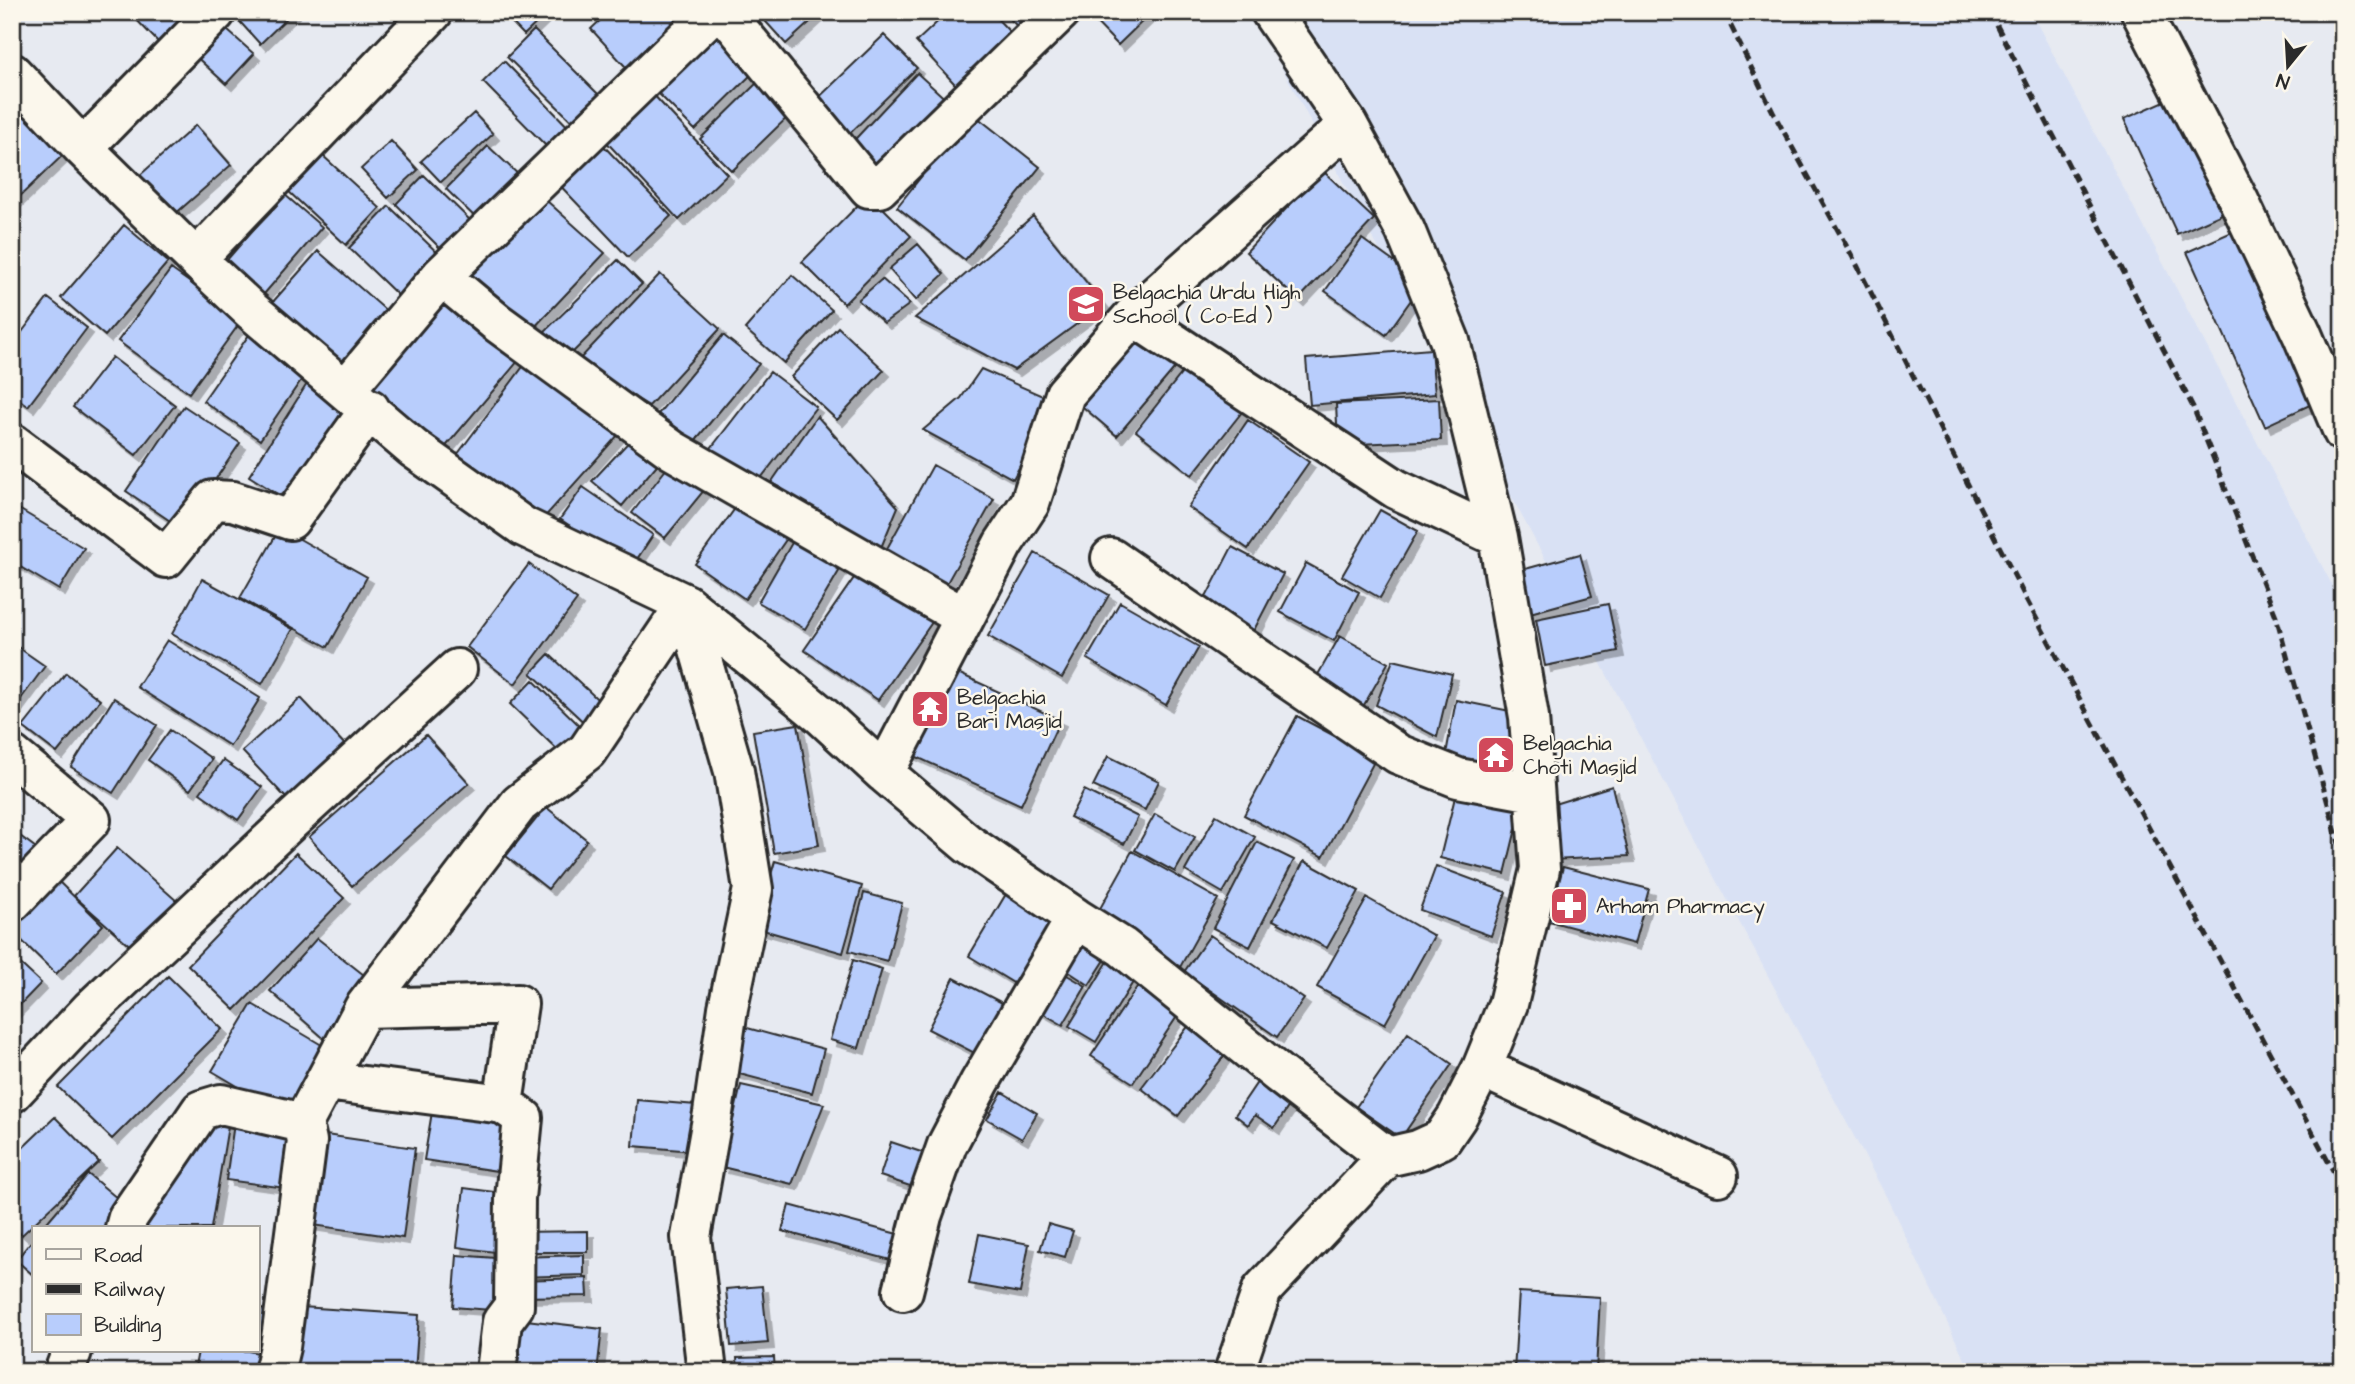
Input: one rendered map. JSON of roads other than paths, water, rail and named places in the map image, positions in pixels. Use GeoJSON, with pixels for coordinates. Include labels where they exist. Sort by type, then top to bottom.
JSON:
{"type":"FeatureCollection","features":[{"type":"Feature","properties":{"kind":"street"},"geometry":{"type":"LineString","coordinates":[[83,148],[216,12]]}},
{"type":"Feature","properties":{"kind":"street"},"geometry":{"type":"LineString","coordinates":[[196,258],[433,12]]}},
{"type":"Feature","properties":{"kind":"street"},"geometry":{"type":"LineString","coordinates":[[12,443],[166,558],[213,500],[233,500],[290,520],[358,399],[441,276],[713,12]]}},
{"type":"Feature","properties":{"kind":"street"},"geometry":{"type":"LineString","coordinates":[[724,12],[869,188],[879,188],[886,184],[1059,12]]}},
{"type":"Feature","properties":{"kind":"street"},"geometry":{"type":"LineString","coordinates":[[1234,1372],[1262,1290],[1387,1157],[1418,1150],[1442,1139],[1457,1117],[1482,1068],[1508,1004],[1540,869],[1528,717],[1498,537],[1450,341],[1405,230],[1348,125],[1271,12]]}},
{"type":"Feature","properties":{"kind":"street"},"geometry":{"type":"LineString","coordinates":[[2141,12],[2239,201],[2302,334],[2343,432]]}},
{"type":"Feature","properties":{"kind":"street"},"geometry":{"type":"LineString","coordinates":[[12,73],[83,148],[196,258],[252,310],[413,447],[524,527],[686,604],[821,715],[968,844],[1122,947],[1387,1157]]}},
{"type":"Feature","properties":{"kind":"street"},"geometry":{"type":"LineString","coordinates":[[884,773],[1003,544],[1030,503],[1065,394],[1133,316],[1348,125]]}},
{"type":"Feature","properties":{"kind":"street"},"geometry":{"type":"LineString","coordinates":[[441,276],[495,321],[672,450],[964,617]]}},
{"type":"Feature","properties":{"kind":"street"},"geometry":{"type":"LineString","coordinates":[[1133,316],[1396,489],[1498,537]]}},
{"type":"Feature","properties":{"kind":"street"},"geometry":{"type":"LineString","coordinates":[[1111,558],[1398,754],[1458,778],[1534,792]]}},
{"type":"Feature","properties":{"kind":"street"},"geometry":{"type":"LineString","coordinates":[[274,1372],[280,1347],[307,1142],[303,1123],[364,1007],[519,804],[587,751],[686,604]]}},
{"type":"Feature","properties":{"kind":"street"},"geometry":{"type":"LineString","coordinates":[[686,604],[734,771],[753,889],[728,1008],[691,1237],[707,1372]]}},
{"type":"Feature","properties":{"kind":"street"},"geometry":{"type":"LineString","coordinates":[[12,1093],[91,1009],[457,669]]}},
{"type":"Feature","properties":{"kind":"street"},"geometry":{"type":"LineString","coordinates":[[12,755],[91,820],[12,902]]}},
{"type":"Feature","properties":{"kind":"street"},"geometry":{"type":"LineString","coordinates":[[903,1291],[922,1216],[947,1145],[980,1082],[1076,918]]}},
{"type":"Feature","properties":{"kind":"street"},"geometry":{"type":"LineString","coordinates":[[364,1007],[518,1004],[503,1104]]}},
{"type":"Feature","properties":{"kind":"street"},"geometry":{"type":"LineString","coordinates":[[1482,1068],[1718,1176]]}},
{"type":"Feature","properties":{"kind":"street"},"geometry":{"type":"LineString","coordinates":[[326,1082],[503,1104],[523,1118],[515,1198],[514,1306],[502,1322],[496,1372]]}},
{"type":"Feature","properties":{"kind":"street"},"geometry":{"type":"LineString","coordinates":[[126,1226],[128,1217],[201,1110],[221,1104],[303,1123]]}},
{"type":"Feature","properties":{"kind":"street"},"geometry":{"type":"LineString","coordinates":[[64,1372],[72,1352]]}},
{"type":"Feature","properties":{"kind":"railway"},"geometry":{"type":"LineString","coordinates":[[1724,12],[1774,114],[1857,265],[2026,599],[2343,1189]]}},
{"type":"Feature","properties":{"kind":"railway"},"geometry":{"type":"LineString","coordinates":[[1990,12],[2193,407],[2276,616],[2343,858]]}},
{"type":"Feature","properties":{"kind":"place","name":"Belgachia Urdu High School ( Co-Ed )"},"geometry":{"type":"Point","coordinates":[1086,304]}},
{"type":"Feature","properties":{"kind":"place","name":"Belgachia Bari Masjid"},"geometry":{"type":"Point","coordinates":[930,709]}},
{"type":"Feature","properties":{"kind":"place","name":"Belgachia Choti Masjid"},"geometry":{"type":"Point","coordinates":[1496,755]}},
{"type":"Feature","properties":{"kind":"place","name":"Arham Pharmacy"},"geometry":{"type":"Point","coordinates":[1569,906]}}]}
